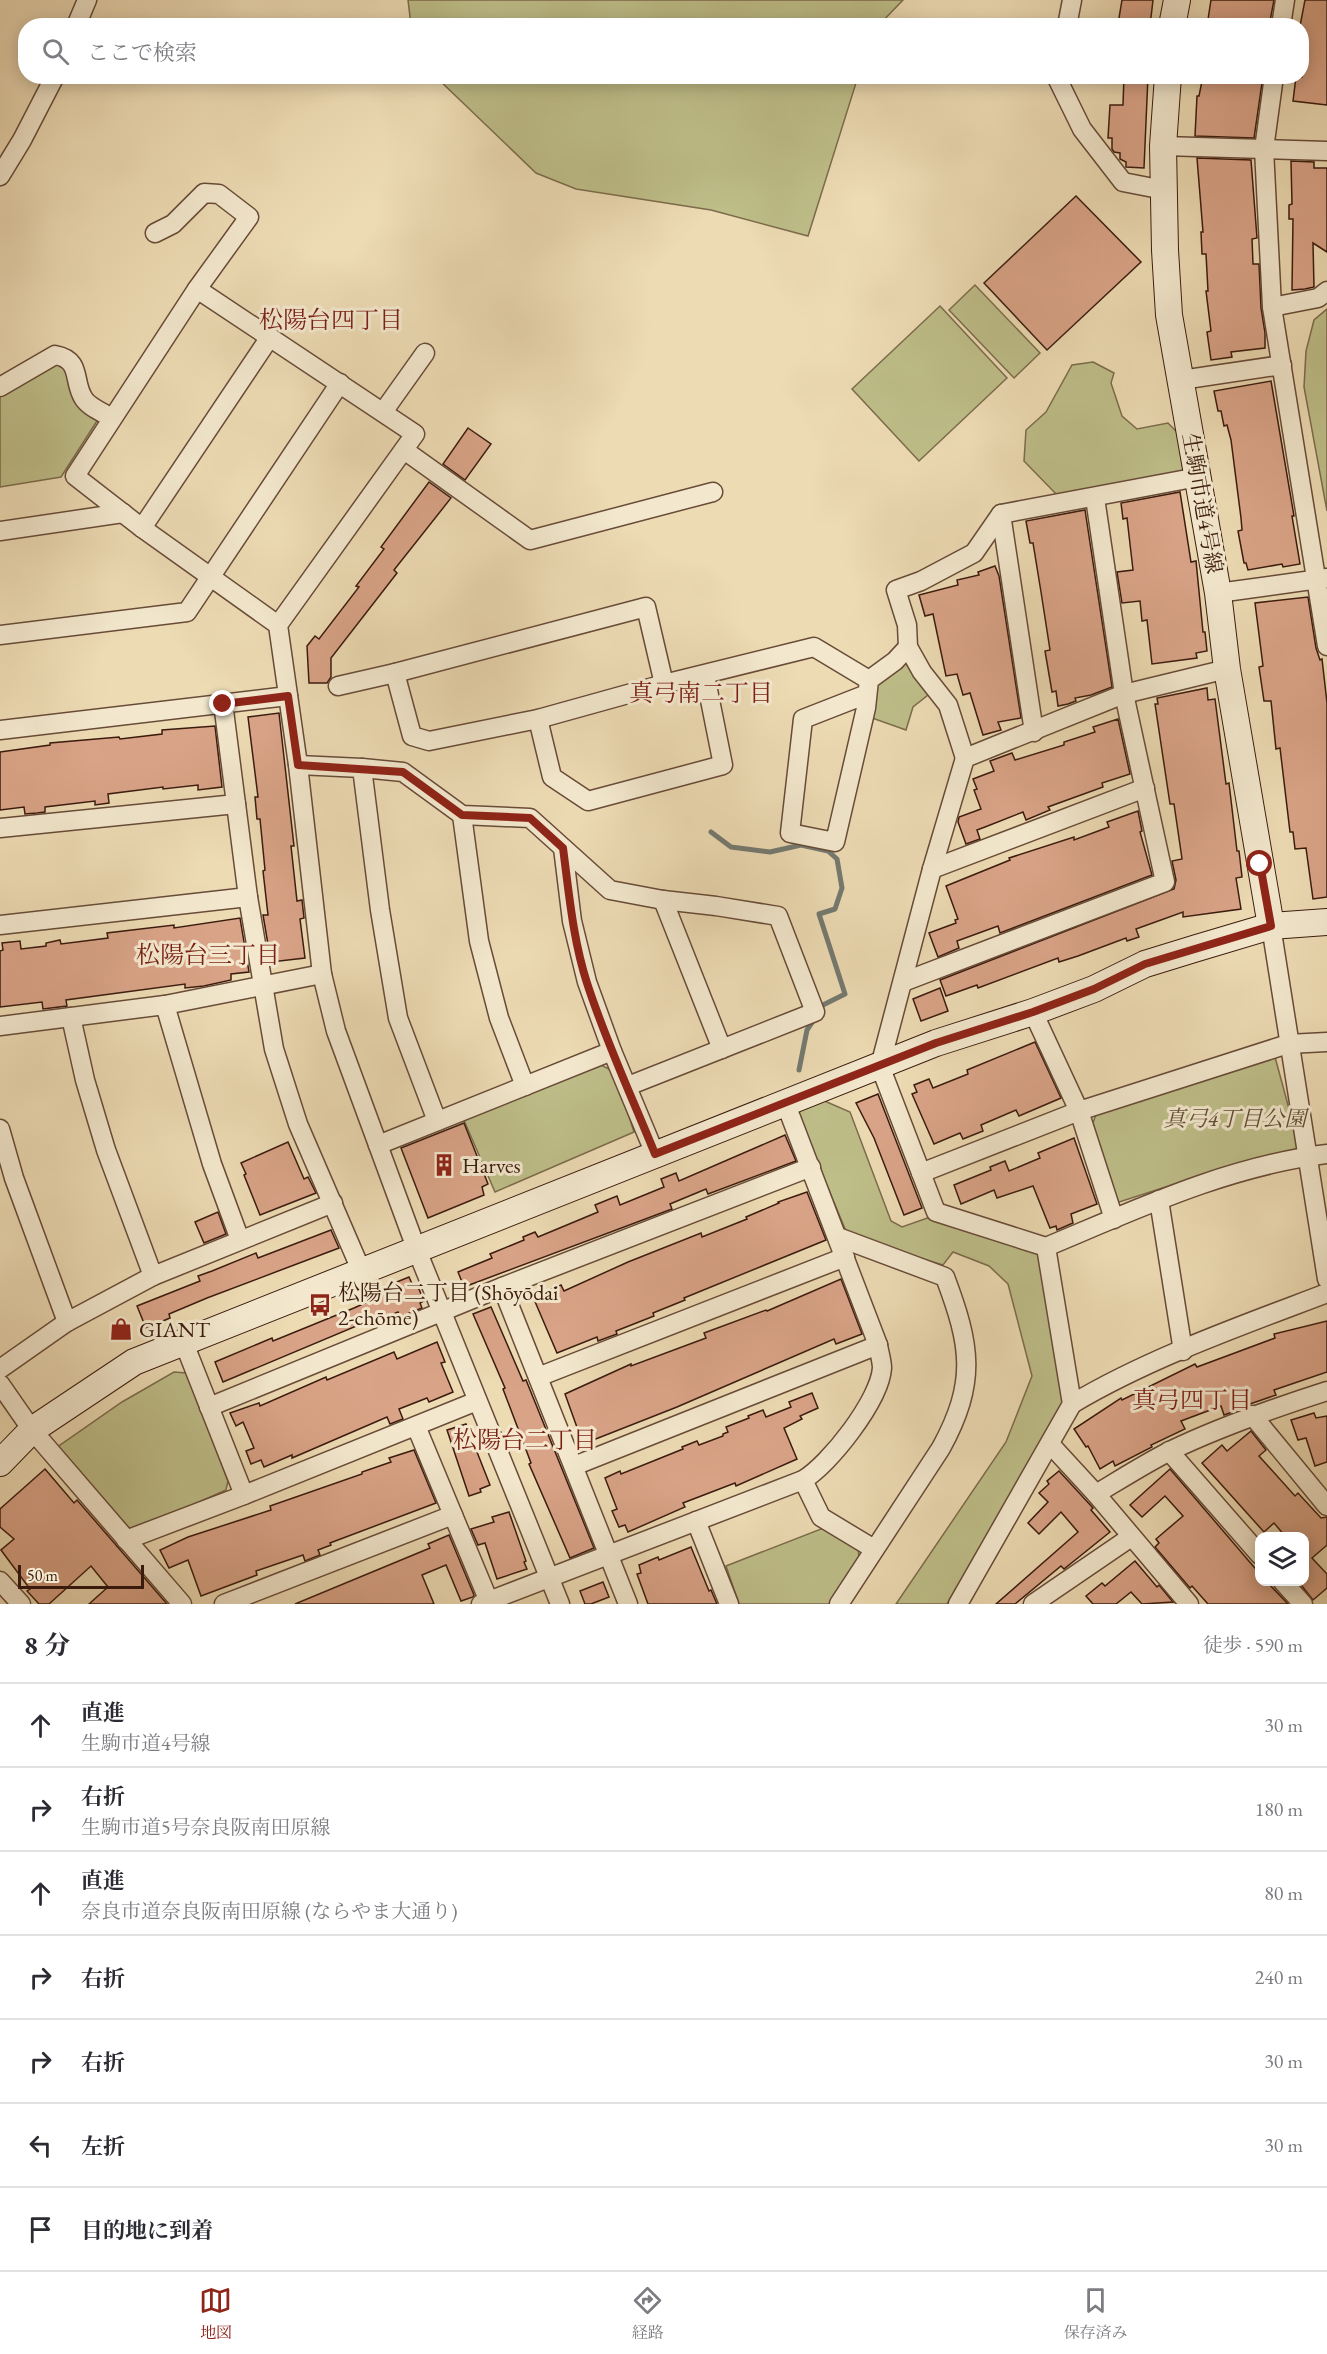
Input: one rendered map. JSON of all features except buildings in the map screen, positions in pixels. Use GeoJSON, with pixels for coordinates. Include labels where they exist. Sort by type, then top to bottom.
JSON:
{"type":"FeatureCollection","features":[{"type":"Feature","properties":{"kind":"street"},"geometry":{"type":"LineString","coordinates":[[79,18],[87,0]]}},
{"type":"Feature","properties":{"kind":"street"},"geometry":{"type":"LineString","coordinates":[[1068,18],[1072,0]]}},
{"type":"Feature","properties":{"kind":"street"},"geometry":{"type":"LineString","coordinates":[[1174,18],[1177,0]]}},
{"type":"Feature","properties":{"kind":"street"},"geometry":{"type":"LineString","coordinates":[[1282,18],[1285,0]]}},
{"type":"Feature","properties":{"kind":"street"},"geometry":{"type":"LineString","coordinates":[[0,176],[52,84]]}},
{"type":"Feature","properties":{"kind":"street"},"geometry":{"type":"LineString","coordinates":[[1060,84],[1082,129],[1122,182],[1164,190]]}},
{"type":"Feature","properties":{"kind":"street","name":"生駒市道4号線"},"geometry":{"type":"LineString","coordinates":[[1167,84],[1163,146],[1169,315],[1218,593],[1227,669],[1271,926]]}},
{"type":"Feature","properties":{"kind":"street"},"geometry":{"type":"LineString","coordinates":[[1273,84],[1264,149],[1272,307],[1322,579],[1327,646]]}},
{"type":"Feature","properties":{"kind":"street"},"geometry":{"type":"LineString","coordinates":[[1163,146],[1327,151]]}},
{"type":"Feature","properties":{"kind":"street"},"geometry":{"type":"LineString","coordinates":[[155,233],[173,224],[204,193],[219,194],[249,216],[197,289],[75,476],[142,528],[278,625]]}},
{"type":"Feature","properties":{"kind":"street"},"geometry":{"type":"LineString","coordinates":[[197,289],[415,434],[278,625],[298,765],[322,974],[336,1031],[416,1248],[560,1604]]}},
{"type":"Feature","properties":{"kind":"street"},"geometry":{"type":"LineString","coordinates":[[1272,307],[1318,298],[1327,291]]}},
{"type":"Feature","properties":{"kind":"street"},"geometry":{"type":"LineString","coordinates":[[142,528],[270,337]]}},
{"type":"Feature","properties":{"kind":"street"},"geometry":{"type":"LineString","coordinates":[[383,412],[424,353]]}},
{"type":"Feature","properties":{"kind":"street"},"geometry":{"type":"LineString","coordinates":[[0,387],[55,355],[66,357],[73,366],[84,400],[112,418]]}},
{"type":"Feature","properties":{"kind":"street"},"geometry":{"type":"LineString","coordinates":[[1181,380],[1282,365]]}},
{"type":"Feature","properties":{"kind":"street"},"geometry":{"type":"LineString","coordinates":[[0,635],[187,612],[340,383]]}},
{"type":"Feature","properties":{"kind":"street"},"geometry":{"type":"LineString","coordinates":[[404,450],[530,540],[713,492]]}},
{"type":"Feature","properties":{"kind":"street"},"geometry":{"type":"LineString","coordinates":[[1198,477],[1001,514],[974,553],[921,581],[896,590],[907,625],[908,647],[922,672],[948,705],[965,758],[932,869],[880,1065],[936,1212],[1046,1247],[1215,1179],[1306,1156],[1327,1154]]}},
{"type":"Feature","properties":{"kind":"street"},"geometry":{"type":"LineString","coordinates":[[903,981],[1165,882],[1124,694],[1095,498]]}},
{"type":"Feature","properties":{"kind":"street"},"geometry":{"type":"LineString","coordinates":[[0,531],[123,513]]}},
{"type":"Feature","properties":{"kind":"street"},"geometry":{"type":"LineString","coordinates":[[1001,514],[1034,732]]}},
{"type":"Feature","properties":{"kind":"street"},"geometry":{"type":"LineString","coordinates":[[1218,593],[1322,579]]}},
{"type":"Feature","properties":{"kind":"street"},"geometry":{"type":"LineString","coordinates":[[338,686],[646,607],[664,684]]}},
{"type":"Feature","properties":{"kind":"street"},"geometry":{"type":"LineString","coordinates":[[395,673],[412,736],[429,741],[538,719],[664,684],[814,647],[868,687]]}},
{"type":"Feature","properties":{"kind":"street"},"geometry":{"type":"LineString","coordinates":[[868,687],[866,708],[835,842],[790,832],[803,719],[868,687],[908,647]]}},
{"type":"Feature","properties":{"kind":"street"},"geometry":{"type":"LineString","coordinates":[[965,758],[1124,694],[1227,669]]}},
{"type":"Feature","properties":{"kind":"street"},"geometry":{"type":"LineString","coordinates":[[538,719],[552,777],[588,801],[723,765],[705,675]]}},
{"type":"Feature","properties":{"kind":"street"},"geometry":{"type":"LineString","coordinates":[[0,730],[288,696]]}},
{"type":"Feature","properties":{"kind":"street"},"geometry":{"type":"LineString","coordinates":[[223,704],[248,897],[274,1049],[298,1124],[361,1270]]}},
{"type":"Feature","properties":{"kind":"street"},"geometry":{"type":"LineString","coordinates":[[298,765],[403,772],[462,815],[530,818],[610,890],[778,916],[815,1012],[628,1086]]}},
{"type":"Feature","properties":{"kind":"street"},"geometry":{"type":"LineString","coordinates":[[362,768],[380,910],[398,1018],[437,1121]]}},
{"type":"Feature","properties":{"kind":"street"},"geometry":{"type":"LineString","coordinates":[[932,869],[1145,788]]}},
{"type":"Feature","properties":{"kind":"street"},"geometry":{"type":"LineString","coordinates":[[0,828],[236,804]]}},
{"type":"Feature","properties":{"kind":"street"},"geometry":{"type":"LineString","coordinates":[[462,815],[479,941],[499,1018],[525,1086]]}},
{"type":"Feature","properties":{"kind":"street"},"geometry":{"type":"LineString","coordinates":[[563,848],[572,921],[587,982],[612,1051],[655,1154]]}},
{"type":"Feature","properties":{"kind":"street"},"geometry":{"type":"LineString","coordinates":[[0,925],[248,897]]}},
{"type":"Feature","properties":{"kind":"street"},"geometry":{"type":"LineString","coordinates":[[663,900],[722,1049]]}},
{"type":"Feature","properties":{"kind":"street"},"geometry":{"type":"LineString","coordinates":[[0,1463],[32,1430],[135,1362],[184,1342],[936,1043],[1033,1012],[1094,989],[1145,964],[1271,926],[1327,922]]}},
{"type":"Feature","properties":{"kind":"street"},"geometry":{"type":"LineString","coordinates":[[1271,926],[1327,1280]]}},
{"type":"Feature","properties":{"kind":"street"},"geometry":{"type":"LineString","coordinates":[[0,1026],[165,1005],[322,974]]}},
{"type":"Feature","properties":{"kind":"street"},"geometry":{"type":"LineString","coordinates":[[165,1005],[212,1164],[240,1240]]}},
{"type":"Feature","properties":{"kind":"street"},"geometry":{"type":"LineString","coordinates":[[1033,1012],[1079,1111],[1114,1218]]}},
{"type":"Feature","properties":{"kind":"street"},"geometry":{"type":"LineString","coordinates":[[71,1017],[85,1080],[106,1150],[153,1276]]}},
{"type":"Feature","properties":{"kind":"street"},"geometry":{"type":"LineString","coordinates":[[921,1173],[1079,1111],[1288,1044],[1327,1042]]}},
{"type":"Feature","properties":{"kind":"street"},"geometry":{"type":"LineString","coordinates":[[378,1145],[612,1051]]}},
{"type":"Feature","properties":{"kind":"street"},"geometry":{"type":"LineString","coordinates":[[416,1426],[487,1603],[803,1480],[816,1472],[848,1435],[875,1392],[882,1368],[878,1345],[785,1102]]}},
{"type":"Feature","properties":{"kind":"street"},"geometry":{"type":"LineString","coordinates":[[0,1129],[14,1178],[67,1322]]}},
{"type":"Feature","properties":{"kind":"street"},"geometry":{"type":"LineString","coordinates":[[209,1407],[502,1287],[811,1167]]}},
{"type":"Feature","properties":{"kind":"street"},"geometry":{"type":"LineString","coordinates":[[1159,1200],[1183,1351]]}},
{"type":"Feature","properties":{"kind":"street"},"geometry":{"type":"LineString","coordinates":[[0,1369],[67,1322],[153,1276],[333,1203]]}},
{"type":"Feature","properties":{"kind":"street"},"geometry":{"type":"LineString","coordinates":[[838,1237],[945,1277],[961,1318],[967,1354],[964,1387],[955,1423],[839,1604]]}},
{"type":"Feature","properties":{"kind":"street"},"geometry":{"type":"LineString","coordinates":[[1046,1247],[1072,1404]]}},
{"type":"Feature","properties":{"kind":"street"},"geometry":{"type":"LineString","coordinates":[[538,1377],[845,1257]]}},
{"type":"Feature","properties":{"kind":"street"},"geometry":{"type":"LineString","coordinates":[[502,1287],[628,1604]]}},
{"type":"Feature","properties":{"kind":"street"},"geometry":{"type":"LineString","coordinates":[[958,1604],[1072,1404],[1104,1385],[1327,1293]]}},
{"type":"Feature","properties":{"kind":"street"},"geometry":{"type":"LineString","coordinates":[[184,1342],[244,1495]]}},
{"type":"Feature","properties":{"kind":"street"},"geometry":{"type":"LineString","coordinates":[[574,1466],[878,1345]]}},
{"type":"Feature","properties":{"kind":"street"},"geometry":{"type":"LineString","coordinates":[[0,1384],[32,1430],[182,1604]]}},
{"type":"Feature","properties":{"kind":"street"},"geometry":{"type":"LineString","coordinates":[[1096,1494],[1169,1451],[1252,1415],[1327,1391]]}},
{"type":"Feature","properties":{"kind":"street"},"geometry":{"type":"LineString","coordinates":[[126,1539],[244,1495],[477,1401]]}},
{"type":"Feature","properties":{"kind":"street"},"geometry":{"type":"LineString","coordinates":[[1252,1415],[1320,1489],[1327,1506]]}},
{"type":"Feature","properties":{"kind":"street"},"geometry":{"type":"LineString","coordinates":[[1050,1444],[1096,1494],[1189,1604]]}},
{"type":"Feature","properties":{"kind":"street"},"geometry":{"type":"LineString","coordinates":[[1169,1451],[1255,1549]]}},
{"type":"Feature","properties":{"kind":"street"},"geometry":{"type":"LineString","coordinates":[[803,1480],[821,1517],[874,1549]]}},
{"type":"Feature","properties":{"kind":"street"},"geometry":{"type":"LineString","coordinates":[[224,1604],[453,1515]]}},
{"type":"Feature","properties":{"kind":"street"},"geometry":{"type":"LineString","coordinates":[[696,1521],[729,1604]]}},
{"type":"Feature","properties":{"kind":"street"},"geometry":{"type":"LineString","coordinates":[[1033,1604],[1131,1537]]}},
{"type":"Feature","properties":{"kind":"street"},"geometry":{"type":"LineString","coordinates":[[1,1586],[21,1604]]}},
{"type":"Feature","properties":{"kind":"street"},"geometry":{"type":"LineString","coordinates":[[1287,1586],[1303,1604]]}},
{"type":"Feature","properties":{"kind":"green space"},"geometry":{"type":"Polygon","coordinates":[[[408,0],[903,0],[886,18],[410,18],[408,0]]]}},
{"type":"Feature","properties":{"kind":"green space"},"geometry":{"type":"Polygon","coordinates":[[[443,84],[856,84],[808,236],[711,210],[576,189],[536,173],[443,84]]]}},
{"type":"Feature","properties":{"kind":"green space"},"geometry":{"type":"Polygon","coordinates":[[[975,285],[1040,353],[1014,378],[949,310],[975,285]]]}},
{"type":"Feature","properties":{"kind":"green space"},"geometry":{"type":"Polygon","coordinates":[[[940,306],[1007,378],[919,461],[852,389],[940,306]]]}},
{"type":"Feature","properties":{"kind":"green space"},"geometry":{"type":"Polygon","coordinates":[[[1327,309],[1327,511],[1304,387],[1306,351],[1314,320],[1327,309]]]}},
{"type":"Feature","properties":{"kind":"green space"},"geometry":{"type":"Polygon","coordinates":[[[58,361],[66,366],[78,400],[97,421],[61,477],[0,487],[0,394],[58,361]]]}},
{"type":"Feature","properties":{"kind":"green space"},"geometry":{"type":"Polygon","coordinates":[[[1093,362],[1114,373],[1111,383],[1122,416],[1137,429],[1168,423],[1178,433],[1184,473],[1058,496],[1024,461],[1026,430],[1046,412],[1072,365],[1093,362]]]}},
{"type":"Feature","properties":{"kind":"green space"},"geometry":{"type":"Polygon","coordinates":[[[908,661],[928,695],[913,707],[906,730],[872,718],[872,686],[908,661]]]}},
{"type":"Feature","properties":{"kind":"green space","name":"真弓4丁目公園"},"geometry":{"type":"Polygon","coordinates":[[[1275,1057],[1301,1153],[1212,1172],[1116,1203],[1093,1123],[1096,1114],[1275,1057]]]}},
{"type":"Feature","properties":{"kind":"green space"},"geometry":{"type":"Polygon","coordinates":[[[601,1065],[615,1072],[634,1132],[495,1192],[463,1118],[601,1065]]]}},
{"type":"Feature","properties":{"kind":"green space"},"geometry":{"type":"Polygon","coordinates":[[[820,1099],[850,1112],[891,1221],[902,1227],[933,1216],[1033,1249],[1043,1260],[1065,1402],[947,1604],[896,1604],[1006,1442],[1032,1376],[1008,1284],[989,1266],[953,1252],[943,1265],[848,1236],[798,1116],[800,1106],[820,1099]]]}},
{"type":"Feature","properties":{"kind":"green space"},"geometry":{"type":"Polygon","coordinates":[[[174,1372],[187,1373],[228,1481],[226,1490],[136,1530],[125,1527],[56,1448],[122,1402],[174,1372]]]}},
{"type":"Feature","properties":{"kind":"green space"},"geometry":{"type":"Polygon","coordinates":[[[826,1527],[858,1546],[859,1558],[831,1604],[739,1604],[726,1566],[826,1527]]]}},
{"type":"Feature","properties":{"kind":"waterway"},"geometry":{"type":"LineString","coordinates":[[711,832],[731,847],[770,852],[801,845],[828,851],[837,859],[842,888],[835,909],[819,914],[845,994],[823,1005],[820,1010]]}},
{"type":"Feature","properties":{"kind":"waterway"},"geometry":{"type":"LineString","coordinates":[[799,1070],[807,1030],[815,1018]]}},
{"type":"Feature","properties":{"kind":"place","name":"Harves"},"geometry":{"type":"Point","coordinates":[444,1165]}},
{"type":"Feature","properties":{"kind":"place","name":"松陽台二丁目 (Shōyōdai 2-chōme)"},"geometry":{"type":"Point","coordinates":[320,1305]}},
{"type":"Feature","properties":{"kind":"place","name":"GIANT"},"geometry":{"type":"Point","coordinates":[121,1329]}},
{"type":"Feature","properties":{"kind":"district","name":"松陽台四丁目"},"geometry":{"type":"Point","coordinates":[331,320]}},
{"type":"Feature","properties":{"kind":"district","name":"真弓南二丁目"},"geometry":{"type":"Point","coordinates":[701,693]}},
{"type":"Feature","properties":{"kind":"district","name":"松陽台三丁目"},"geometry":{"type":"Point","coordinates":[208,955]}},
{"type":"Feature","properties":{"kind":"district","name":"真弓四丁目"},"geometry":{"type":"Point","coordinates":[1192,1400]}},
{"type":"Feature","properties":{"kind":"district","name":"松陽台二丁目"},"geometry":{"type":"Point","coordinates":[525,1440]}},
{"type":"Feature","properties":{"kind":"route"},"geometry":{"type":"LineString","coordinates":[[223,704],[288,696],[298,765],[403,772],[462,815],[530,818],[563,848],[572,921],[587,982],[612,1051],[655,1154],[936,1043],[1033,1012],[1094,989],[1145,964],[1271,926],[1260,864]]}}]}
